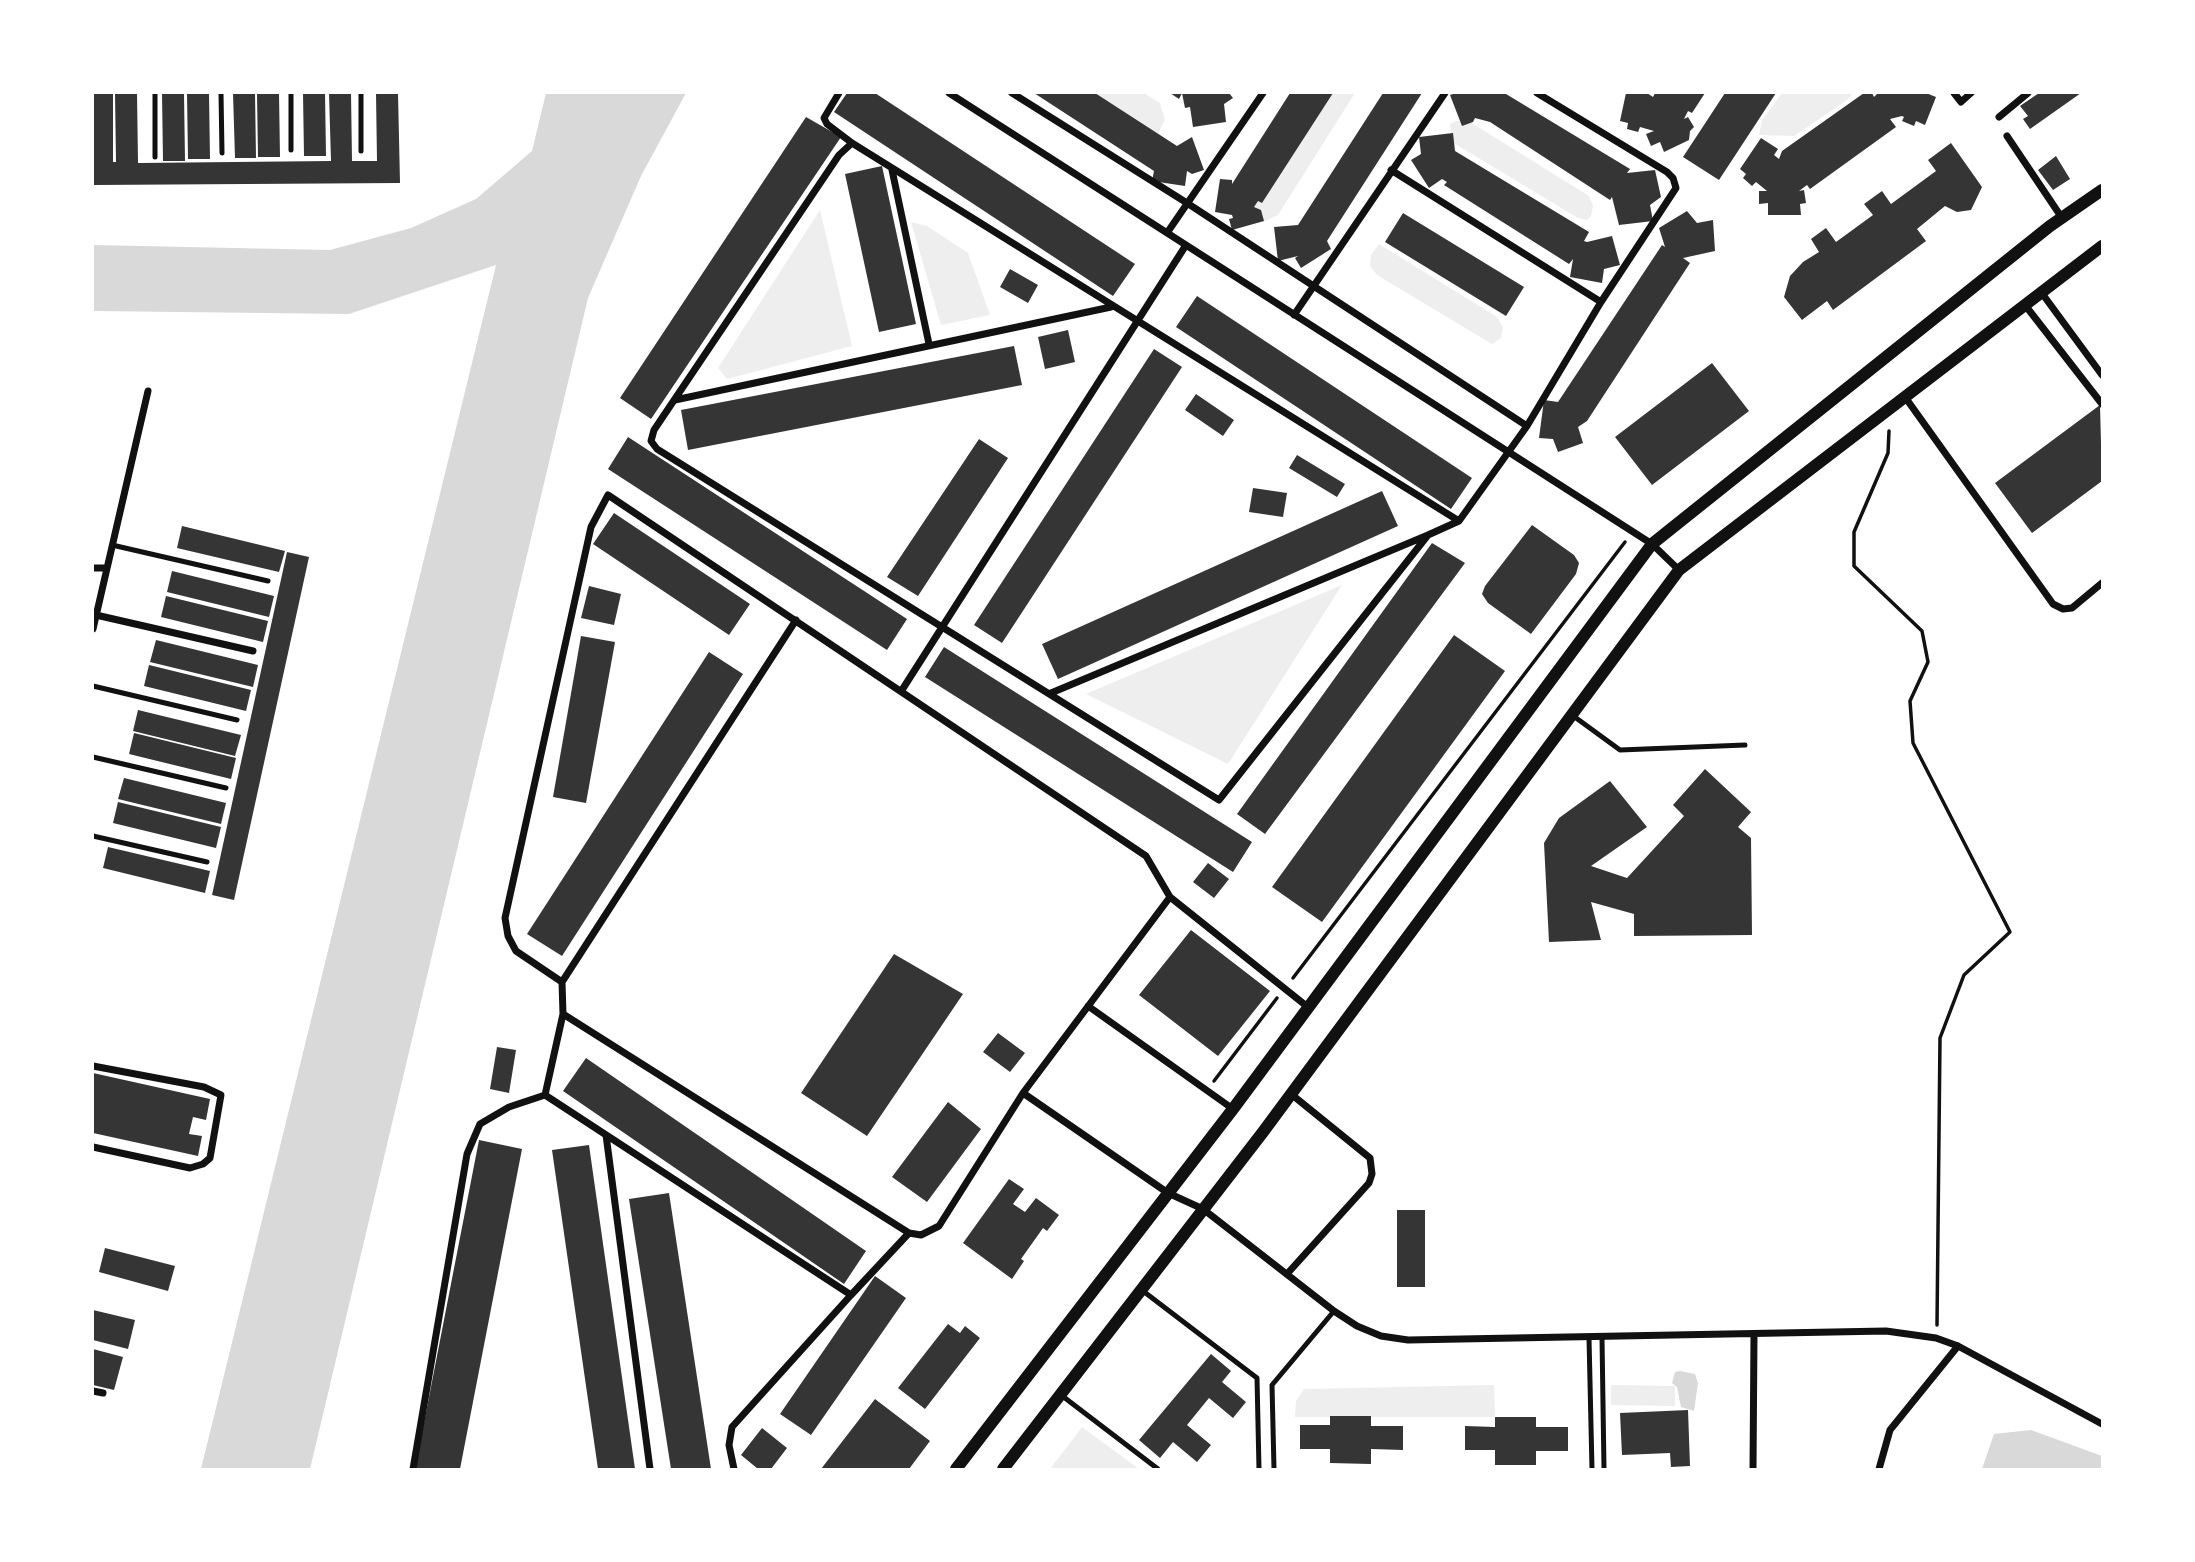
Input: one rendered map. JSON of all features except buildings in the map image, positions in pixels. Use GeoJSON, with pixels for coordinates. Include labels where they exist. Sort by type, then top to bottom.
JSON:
{"type":"FeatureCollection","features":[{"type":"Feature","properties":{"kind":"street"},"geometry":{"type":"LineString","coordinates":[[839,93],[824,118],[827,124],[852,143],[1111,307],[1138,321],[1459,521]]}},
{"type":"Feature","properties":{"kind":"street"},"geometry":{"type":"LineString","coordinates":[[949,93],[1652,544],[1678,570]]}},
{"type":"Feature","properties":{"kind":"street"},"geometry":{"type":"LineString","coordinates":[[1012,93],[1187,203],[1527,426]]}},
{"type":"Feature","properties":{"kind":"street"},"geometry":{"type":"LineString","coordinates":[[1167,233],[1263,93]]}},
{"type":"Feature","properties":{"kind":"street"},"geometry":{"type":"LineString","coordinates":[[1294,315],[1445,93]]}},
{"type":"Feature","properties":{"kind":"street"},"geometry":{"type":"LineString","coordinates":[[1051,693],[1459,521],[1527,426],[1601,302],[1676,188],[1674,177],[1537,93]]}},
{"type":"Feature","properties":{"kind":"street"},"geometry":{"type":"LineString","coordinates":[[1954,93],[1961,102],[1970,93]]}},
{"type":"Feature","properties":{"kind":"street"},"geometry":{"type":"LineString","coordinates":[[1999,117],[2028,93]]}},
{"type":"Feature","properties":{"kind":"street"},"geometry":{"type":"LineString","coordinates":[[2007,136],[2062,218]]}},
{"type":"Feature","properties":{"kind":"street"},"geometry":{"type":"LineString","coordinates":[[852,143],[839,155],[654,430],[651,440],[657,449],[1219,800],[1428,535]]}},
{"type":"Feature","properties":{"kind":"street"},"geometry":{"type":"LineString","coordinates":[[892,170],[929,344]]}},
{"type":"Feature","properties":{"kind":"street"},"geometry":{"type":"LineString","coordinates":[[1391,170],[1601,302]]}},
{"type":"Feature","properties":{"kind":"street"},"geometry":{"type":"LineString","coordinates":[[957,1469],[1233,1109],[1652,544],[2062,218],[2102,190]]}},
{"type":"Feature","properties":{"kind":"street"},"geometry":{"type":"LineString","coordinates":[[902,690],[1186,245]]}},
{"type":"Feature","properties":{"kind":"street"},"geometry":{"type":"LineString","coordinates":[[1003,1469],[1290,1094],[1678,570],[2102,246]]}},
{"type":"Feature","properties":{"kind":"street"},"geometry":{"type":"LineString","coordinates":[[2042,292],[2102,375]]}},
{"type":"Feature","properties":{"kind":"street"},"geometry":{"type":"LineString","coordinates":[[2025,305],[2102,404]]}},
{"type":"Feature","properties":{"kind":"street"},"geometry":{"type":"LineString","coordinates":[[674,400],[1111,307]]}},
{"type":"Feature","properties":{"kind":"street"},"geometry":{"type":"LineString","coordinates":[[93,629],[148,391]]}},
{"type":"Feature","properties":{"kind":"street"},"geometry":{"type":"LineString","coordinates":[[1905,396],[2053,604],[2063,609],[2072,608],[2102,583]]}},
{"type":"Feature","properties":{"kind":"street"},"geometry":{"type":"LineString","coordinates":[[562,982],[516,951],[508,936],[505,918],[591,527],[608,495],[1146,856],[1170,897],[1309,1007]]}},
{"type":"Feature","properties":{"kind":"street"},"geometry":{"type":"LineString","coordinates":[[93,568],[107,568]]}},
{"type":"Feature","properties":{"kind":"street"},"geometry":{"type":"LineString","coordinates":[[96,615],[253,651]]}},
{"type":"Feature","properties":{"kind":"street"},"geometry":{"type":"LineString","coordinates":[[545,1095],[562,1014],[562,982],[796,620]]}},
{"type":"Feature","properties":{"kind":"street"},"geometry":{"type":"LineString","coordinates":[[562,1014],[909,1233],[921,1236],[939,1226],[1023,1093],[1170,897]]}},
{"type":"Feature","properties":{"kind":"street"},"geometry":{"type":"LineString","coordinates":[[1088,1006],[1233,1109]]}},
{"type":"Feature","properties":{"kind":"street"},"geometry":{"type":"LineString","coordinates":[[93,1066],[204,1087],[221,1095],[210,1158],[202,1164],[190,1168],[93,1147]]}},
{"type":"Feature","properties":{"kind":"street"},"geometry":{"type":"LineString","coordinates":[[1023,1093],[1168,1193],[1203,1209],[1334,1311],[1357,1326],[1381,1336],[1408,1340],[1886,1331],[1937,1338],[1958,1346],[2102,1424]]}},
{"type":"Feature","properties":{"kind":"street"},"geometry":{"type":"LineString","coordinates":[[1287,1274],[1369,1183],[1372,1174],[1370,1157],[1290,1094]]}},
{"type":"Feature","properties":{"kind":"street"},"geometry":{"type":"LineString","coordinates":[[545,1095],[851,1295]]}},
{"type":"Feature","properties":{"kind":"street"},"geometry":{"type":"LineString","coordinates":[[413,1469],[467,1154],[480,1124],[509,1107],[545,1095]]}},
{"type":"Feature","properties":{"kind":"street"},"geometry":{"type":"LineString","coordinates":[[606,1135],[650,1469]]}},
{"type":"Feature","properties":{"kind":"street"},"geometry":{"type":"LineString","coordinates":[[734,1469],[729,1445],[732,1427],[909,1233]]}},
{"type":"Feature","properties":{"kind":"street"},"geometry":{"type":"LineString","coordinates":[[1753,1469],[1754,1335]]}},
{"type":"Feature","properties":{"kind":"street"},"geometry":{"type":"LineString","coordinates":[[1880,1469],[1890,1430],[1958,1346]]}},
{"type":"Feature","properties":{"kind":"street"},"geometry":{"type":"LineString","coordinates":[[93,1391],[103,1393]]}},
{"type":"Feature","properties":{"kind":"lane"},"geometry":{"type":"LineString","coordinates":[[155,93],[155,157]]}},
{"type":"Feature","properties":{"kind":"lane"},"geometry":{"type":"LineString","coordinates":[[221,93],[222,153]]}},
{"type":"Feature","properties":{"kind":"lane"},"geometry":{"type":"LineString","coordinates":[[291,93],[291,150]]}},
{"type":"Feature","properties":{"kind":"lane"},"geometry":{"type":"LineString","coordinates":[[361,93],[362,151]]}},
{"type":"Feature","properties":{"kind":"lane"},"geometry":{"type":"LineString","coordinates":[[112,545],[268,581]]}},
{"type":"Feature","properties":{"kind":"lane"},"geometry":{"type":"LineString","coordinates":[[93,686],[237,720]]}},
{"type":"Feature","properties":{"kind":"lane"},"geometry":{"type":"LineString","coordinates":[[1572,715],[1620,750],[1745,745]]}},
{"type":"Feature","properties":{"kind":"lane"},"geometry":{"type":"LineString","coordinates":[[93,757],[226,788]]}},
{"type":"Feature","properties":{"kind":"lane"},"geometry":{"type":"LineString","coordinates":[[93,836],[207,862]]}},
{"type":"Feature","properties":{"kind":"lane"},"geometry":{"type":"LineString","coordinates":[[1141,1290],[1257,1378],[1259,1469]]}},
{"type":"Feature","properties":{"kind":"lane"},"geometry":{"type":"LineString","coordinates":[[1273,1469],[1272,1385],[1334,1311]]}},
{"type":"Feature","properties":{"kind":"lane"},"geometry":{"type":"LineString","coordinates":[[1589,1338],[1592,1469]]}},
{"type":"Feature","properties":{"kind":"lane"},"geometry":{"type":"LineString","coordinates":[[1602,1338],[1604,1469]]}},
{"type":"Feature","properties":{"kind":"lane"},"geometry":{"type":"LineString","coordinates":[[1061,1395],[1158,1469]]}},
{"type":"Feature","properties":{"kind":"path"},"geometry":{"type":"LineString","coordinates":[[1889,408],[1888,453],[1854,531],[1854,566],[1922,631],[1928,662],[1910,701],[1913,743],[2010,932],[1964,975],[1940,1038],[1937,1338]]}},
{"type":"Feature","properties":{"kind":"path"},"geometry":{"type":"LineString","coordinates":[[1290,981],[1633,532]]}},
{"type":"Feature","properties":{"kind":"path"},"geometry":{"type":"LineString","coordinates":[[1207,1091],[1282,992]]}},
{"type":"Feature","properties":{"kind":"shaded area"},"geometry":{"type":"Polygon","coordinates":[[[546,93],[686,93],[641,176],[588,298],[310,1469],[201,1469],[496,265],[349,314],[93,311],[93,245],[330,250],[411,228],[476,199],[532,151],[546,93]]]}},
{"type":"Feature","properties":{"kind":"shaded area"},"geometry":{"type":"Polygon","coordinates":[[[1084,93],[1144,93],[1160,103],[1165,120],[1158,133],[1145,132],[1084,93]]]}},
{"type":"Feature","properties":{"kind":"shaded area"},"geometry":{"type":"Polygon","coordinates":[[[1317,93],[1355,93],[1278,215],[1265,221],[1253,218],[1250,199],[1317,93]]]}},
{"type":"Feature","properties":{"kind":"shaded area"},"geometry":{"type":"Polygon","coordinates":[[[1782,93],[1853,93],[1847,100],[1794,136],[1759,135],[1762,120],[1782,93]]]}},
{"type":"Feature","properties":{"kind":"shaded area"},"geometry":{"type":"Polygon","coordinates":[[[1456,121],[1470,122],[1589,196],[1593,206],[1591,216],[1587,220],[1578,218],[1452,142],[1450,124],[1456,121]]]}},
{"type":"Feature","properties":{"kind":"shaded area"},"geometry":{"type":"Polygon","coordinates":[[[820,210],[852,346],[727,379],[718,368],[820,210]]]}},
{"type":"Feature","properties":{"kind":"shaded area"},"geometry":{"type":"Polygon","coordinates":[[[911,222],[927,226],[968,253],[990,315],[941,325],[911,222]]]}},
{"type":"Feature","properties":{"kind":"shaded area"},"geometry":{"type":"Polygon","coordinates":[[[1379,244],[1497,317],[1503,328],[1501,338],[1492,344],[1377,275],[1370,266],[1371,255],[1379,244]]]}},
{"type":"Feature","properties":{"kind":"shaded area"},"geometry":{"type":"Polygon","coordinates":[[[1342,585],[1228,764],[1086,694],[1342,585]]]}},
{"type":"Feature","properties":{"kind":"shaded area"},"geometry":{"type":"Polygon","coordinates":[[[1675,1372],[1695,1374],[1698,1383],[1694,1411],[1681,1407],[1677,1387],[1672,1383],[1675,1372]]]}},
{"type":"Feature","properties":{"kind":"shaded area"},"geometry":{"type":"Polygon","coordinates":[[[1494,1385],[1495,1417],[1295,1417],[1296,1401],[1304,1389],[1494,1385]]]}},
{"type":"Feature","properties":{"kind":"shaded area"},"geometry":{"type":"Polygon","coordinates":[[[1611,1385],[1675,1386],[1675,1406],[1611,1405],[1611,1385]]]}},
{"type":"Feature","properties":{"kind":"shaded area"},"geometry":{"type":"Polygon","coordinates":[[[1082,1427],[1139,1469],[1050,1469],[1082,1427]]]}},
{"type":"Feature","properties":{"kind":"shaded area"},"geometry":{"type":"Polygon","coordinates":[[[2031,1430],[2102,1456],[2102,1469],[1982,1469],[1994,1434],[2031,1430]]]}}]}
